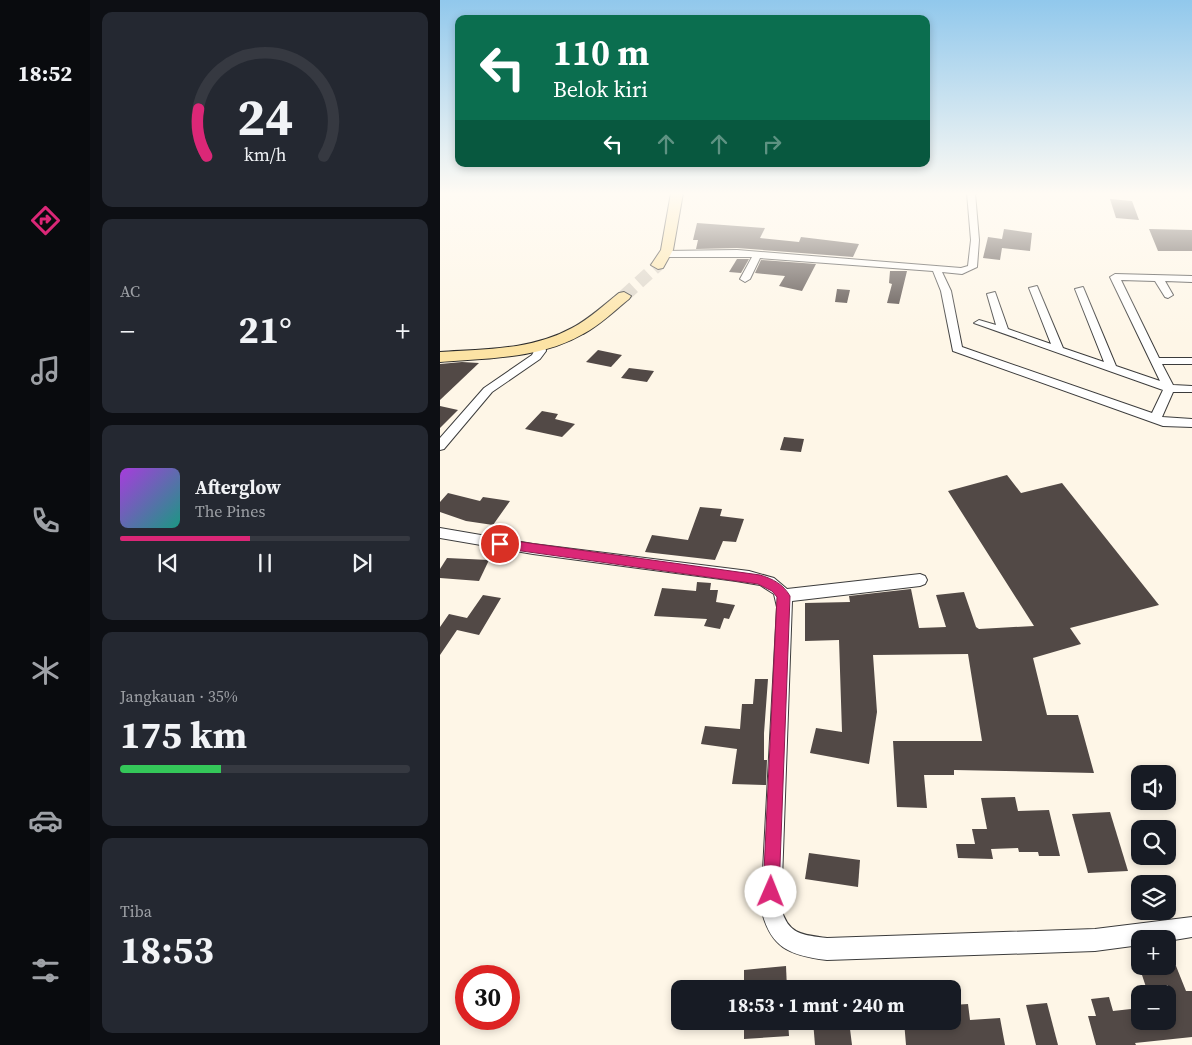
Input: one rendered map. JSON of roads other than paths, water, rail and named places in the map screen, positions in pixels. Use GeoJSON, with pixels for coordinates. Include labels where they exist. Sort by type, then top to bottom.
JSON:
{"type":"FeatureCollection","features":[{"type":"Feature","properties":{"kind":"street"},"geometry":{"type":"LineString","coordinates":[[658,265],[665,254],[667,242]]}},
{"type":"Feature","properties":{"kind":"street"},"geometry":{"type":"LineString","coordinates":[[665,254],[713,253],[757,255],[954,272],[967,270],[972,267],[975,242]]}},
{"type":"Feature","properties":{"kind":"street"},"geometry":{"type":"LineString","coordinates":[[745,279],[757,255]]}},
{"type":"Feature","properties":{"kind":"street"},"geometry":{"type":"LineString","coordinates":[[937,271],[946,291],[957,348],[1167,423],[1192,423]]}},
{"type":"Feature","properties":{"kind":"street"},"geometry":{"type":"LineString","coordinates":[[946,291],[954,272]]}},
{"type":"Feature","properties":{"kind":"street"},"geometry":{"type":"LineString","coordinates":[[1156,419],[1168,388],[1115,277],[1192,279]]}},
{"type":"Feature","properties":{"kind":"street"},"geometry":{"type":"LineString","coordinates":[[1158,278],[1168,296]]}},
{"type":"Feature","properties":{"kind":"street"},"geometry":{"type":"LineString","coordinates":[[1034,288],[1058,349]]}},
{"type":"Feature","properties":{"kind":"street"},"geometry":{"type":"LineString","coordinates":[[1080,289],[1112,369]]}},
{"type":"Feature","properties":{"kind":"street"},"geometry":{"type":"LineString","coordinates":[[992,294],[1003,331]]}},
{"type":"Feature","properties":{"kind":"street"},"geometry":{"type":"LineString","coordinates":[[440,357],[541,347],[579,330],[624,296]]}},
{"type":"Feature","properties":{"kind":"street"},"geometry":{"type":"LineString","coordinates":[[979,323],[1168,388],[1192,389]]}},
{"type":"Feature","properties":{"kind":"street"},"geometry":{"type":"LineString","coordinates":[[440,446],[488,390],[536,356],[542,351],[541,347]]}},
{"type":"Feature","properties":{"kind":"street"},"geometry":{"type":"LineString","coordinates":[[1155,360],[1192,361]]}},
{"type":"Feature","properties":{"kind":"street"},"geometry":{"type":"LineString","coordinates":[[440,533],[533,549],[630,560],[760,579],[777,588],[783,596],[770,908],[774,926],[788,940],[804,946],[827,949],[1095,940],[1192,927]]}},
{"type":"Feature","properties":{"kind":"street"},"geometry":{"type":"LineString","coordinates":[[783,596],[920,580]]}},
{"type":"Feature","properties":{"kind":"tunnel"},"geometry":{"type":"LineString","coordinates":[[624,296],[658,265]]}}]}
